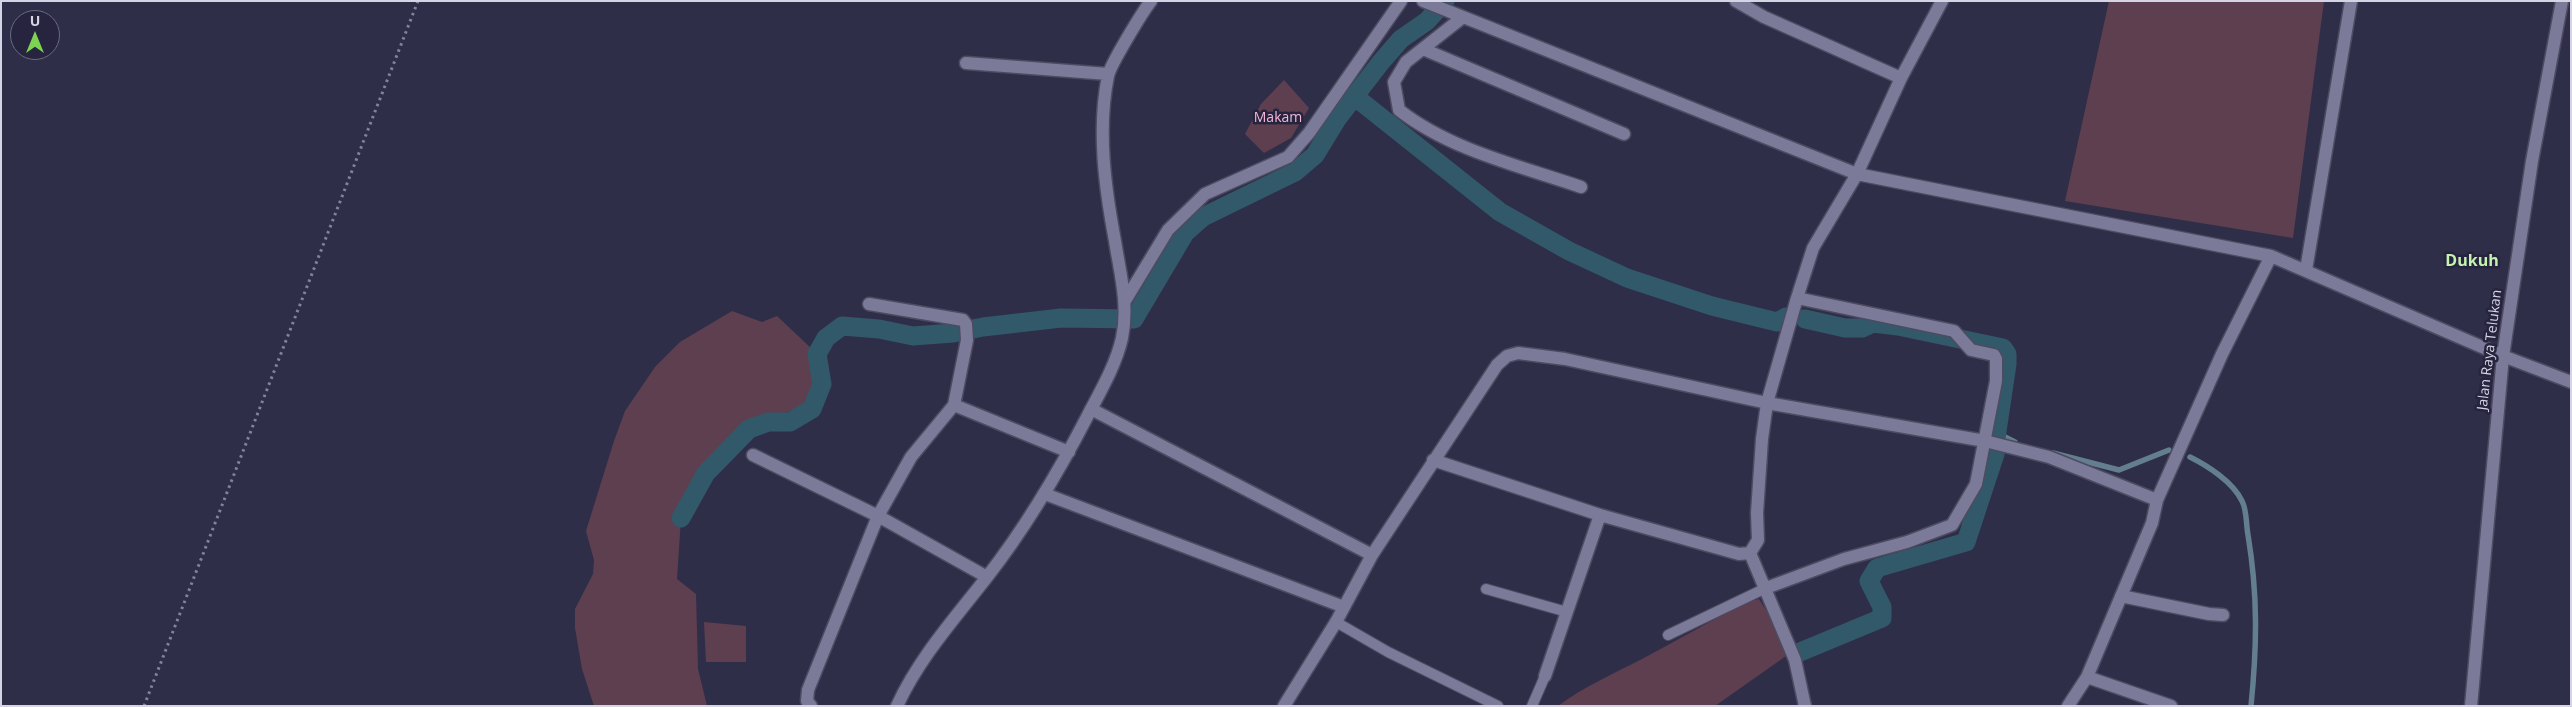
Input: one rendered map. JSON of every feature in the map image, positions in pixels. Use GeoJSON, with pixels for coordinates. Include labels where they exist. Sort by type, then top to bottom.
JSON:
{"type":"FeatureCollection","features":[{"type":"Feature","properties":{"kind":"street"},"geometry":{"type":"LineString","coordinates":[[897,706],[912,676],[955,616],[987,577],[1045,494],[1069,452],[1115,359],[1124,322],[1125,305],[1108,200],[1104,123],[1108,74],[1151,1]]}},
{"type":"Feature","properties":{"kind":"street"},"geometry":{"type":"LineString","coordinates":[[1125,305],[1168,230],[1205,194],[1288,157],[1309,133],[1401,1]]}},
{"type":"Feature","properties":{"kind":"street"},"geometry":{"type":"LineString","coordinates":[[1423,1],[1857,174],[2271,256],[2503,356],[2571,382]]}},
{"type":"Feature","properties":{"kind":"street"},"geometry":{"type":"LineString","coordinates":[[1736,1],[1764,16],[1901,78]]}},
{"type":"Feature","properties":{"kind":"street"},"geometry":{"type":"LineString","coordinates":[[1433,460],[1600,516],[1738,554],[1750,552],[1758,540],[1757,513],[1761,449],[1767,403],[1813,248],[1857,174],[1901,78],[1942,1]]}},
{"type":"Feature","properties":{"kind":"street"},"geometry":{"type":"LineString","coordinates":[[2306,270],[2351,1]]}},
{"type":"Feature","properties":{"kind":"street","name":"Jalan Raya Telukan"},"geometry":{"type":"LineString","coordinates":[[2471,706],[2503,356],[2532,161],[2562,1]]}},
{"type":"Feature","properties":{"kind":"street"},"geometry":{"type":"LineString","coordinates":[[1463,16],[1406,62],[1394,82],[1399,110],[1421,127],[1477,151],[1581,187]]}},
{"type":"Feature","properties":{"kind":"street"},"geometry":{"type":"LineString","coordinates":[[1423,49],[1624,134]]}},
{"type":"Feature","properties":{"kind":"street"},"geometry":{"type":"LineString","coordinates":[[966,63],[1108,74]]}},
{"type":"Feature","properties":{"kind":"street"},"geometry":{"type":"LineString","coordinates":[[2068,706],[2087,677],[2152,523],[2157,500],[2222,354],[2271,256]]}},
{"type":"Feature","properties":{"kind":"street"},"geometry":{"type":"LineString","coordinates":[[1766,588],[1844,559],[1907,542],[1952,525],[1976,484],[1996,380],[1996,359],[1994,355],[1967,346],[1960,335],[1954,331],[1797,298]]}},
{"type":"Feature","properties":{"kind":"street"},"geometry":{"type":"LineString","coordinates":[[811,706],[807,701],[808,690],[878,516],[911,457],[954,406],[967,340],[964,320],[869,304]]}},
{"type":"Feature","properties":{"kind":"street"},"geometry":{"type":"LineString","coordinates":[[1284,706],[1336,622],[1372,555],[1433,460],[1497,365],[1507,356],[1518,353],[1565,359],[1767,403],[1985,441],[2049,456],[2157,500]]}},
{"type":"Feature","properties":{"kind":"street"},"geometry":{"type":"LineString","coordinates":[[954,406],[1069,452]]}},
{"type":"Feature","properties":{"kind":"street"},"geometry":{"type":"LineString","coordinates":[[1091,409],[1372,555]]}},
{"type":"Feature","properties":{"kind":"street"},"geometry":{"type":"LineString","coordinates":[[753,455],[878,516],[987,577]]}},
{"type":"Feature","properties":{"kind":"street"},"geometry":{"type":"LineString","coordinates":[[1045,494],[1344,607]]}},
{"type":"Feature","properties":{"kind":"street"},"geometry":{"type":"LineString","coordinates":[[1545,676],[1600,516]]}},
{"type":"Feature","properties":{"kind":"street"},"geometry":{"type":"LineString","coordinates":[[1750,552],[1795,660],[1805,706]]}},
{"type":"Feature","properties":{"kind":"street"},"geometry":{"type":"LineString","coordinates":[[2121,596],[2209,614],[2224,615]]}},
{"type":"Feature","properties":{"kind":"street"},"geometry":{"type":"LineString","coordinates":[[2087,677],[2171,706]]}},
{"type":"Feature","properties":{"kind":"lane"},"geometry":{"type":"LineString","coordinates":[[1668,634],[1766,588]]}},
{"type":"Feature","properties":{"kind":"lane"},"geometry":{"type":"LineString","coordinates":[[1486,589],[1567,612]]}},
{"type":"Feature","properties":{"kind":"lane"},"geometry":{"type":"LineString","coordinates":[[1336,622],[1388,652],[1498,706]]}},
{"type":"Feature","properties":{"kind":"lane"},"geometry":{"type":"LineString","coordinates":[[1532,706],[1545,676]]}},
{"type":"Feature","properties":{"kind":"path"},"geometry":{"type":"LineString","coordinates":[[144,706],[418,1]]}},
{"type":"Feature","properties":{"kind":"green space"},"geometry":{"type":"Polygon","coordinates":[[[2109,1],[2324,1],[2293,238],[2065,201],[2109,1]]]}},
{"type":"Feature","properties":{"kind":"green space","name":"Makam"},"geometry":{"type":"Polygon","coordinates":[[[1284,80],[1309,108],[1291,138],[1264,153],[1245,134],[1261,104],[1284,80]]]}},
{"type":"Feature","properties":{"kind":"green space"},"geometry":{"type":"Polygon","coordinates":[[[732,311],[762,322],[777,316],[813,350],[816,384],[806,405],[783,414],[764,414],[744,425],[701,470],[677,516],[681,518],[677,579],[696,594],[698,669],[707,706],[594,706],[582,669],[575,628],[575,609],[593,574],[594,560],[586,531],[614,441],[625,411],[655,367],[680,342],[732,311]]]}},
{"type":"Feature","properties":{"kind":"green space"},"geometry":{"type":"Polygon","coordinates":[[[1759,599],[1774,623],[1786,656],[1715,706],[1558,706],[1578,692],[1736,608],[1759,599]]]}},
{"type":"Feature","properties":{"kind":"green space"},"geometry":{"type":"Polygon","coordinates":[[[704,622],[746,626],[746,662],[706,662],[704,622]]]}},
{"type":"Feature","properties":{"kind":"waterway"},"geometry":{"type":"LineString","coordinates":[[681,518],[706,473],[749,429],[768,422],[790,422],[812,409],[822,384],[817,354],[826,338],[842,326],[879,329],[913,336],[953,333],[983,327],[1061,318],[1134,319],[1185,233],[1203,217],[1295,172],[1315,155],[1337,119],[1381,62],[1401,39],[1427,21],[1445,1]]}},
{"type":"Feature","properties":{"kind":"waterway"},"geometry":{"type":"LineString","coordinates":[[1354,96],[1500,212],[1569,251],[1627,278],[1712,306],[1777,322],[1786,317]]}},
{"type":"Feature","properties":{"kind":"waterway"},"geometry":{"type":"LineString","coordinates":[[1805,319],[1845,328],[1862,328],[1873,323],[1898,326],[2003,348],[2007,354],[2007,364],[1996,438]]}},
{"type":"Feature","properties":{"kind":"waterway"},"geometry":{"type":"LineString","coordinates":[[1997,433],[2015,442]]}},
{"type":"Feature","properties":{"kind":"waterway"},"geometry":{"type":"LineString","coordinates":[[2053,453],[2119,470],[2169,450]]}},
{"type":"Feature","properties":{"kind":"waterway"},"geometry":{"type":"LineString","coordinates":[[1800,652],[1882,618],[1882,607],[1869,581],[1877,568],[1966,542],[1995,454]]}},
{"type":"Feature","properties":{"kind":"waterway"},"geometry":{"type":"LineString","coordinates":[[2190,457],[2212,470],[2233,487],[2245,509],[2255,600],[2255,641],[2251,706]]}},
{"type":"Feature","properties":{"kind":"district","name":"Dukuh"},"geometry":{"type":"Point","coordinates":[2472,261]}}]}
